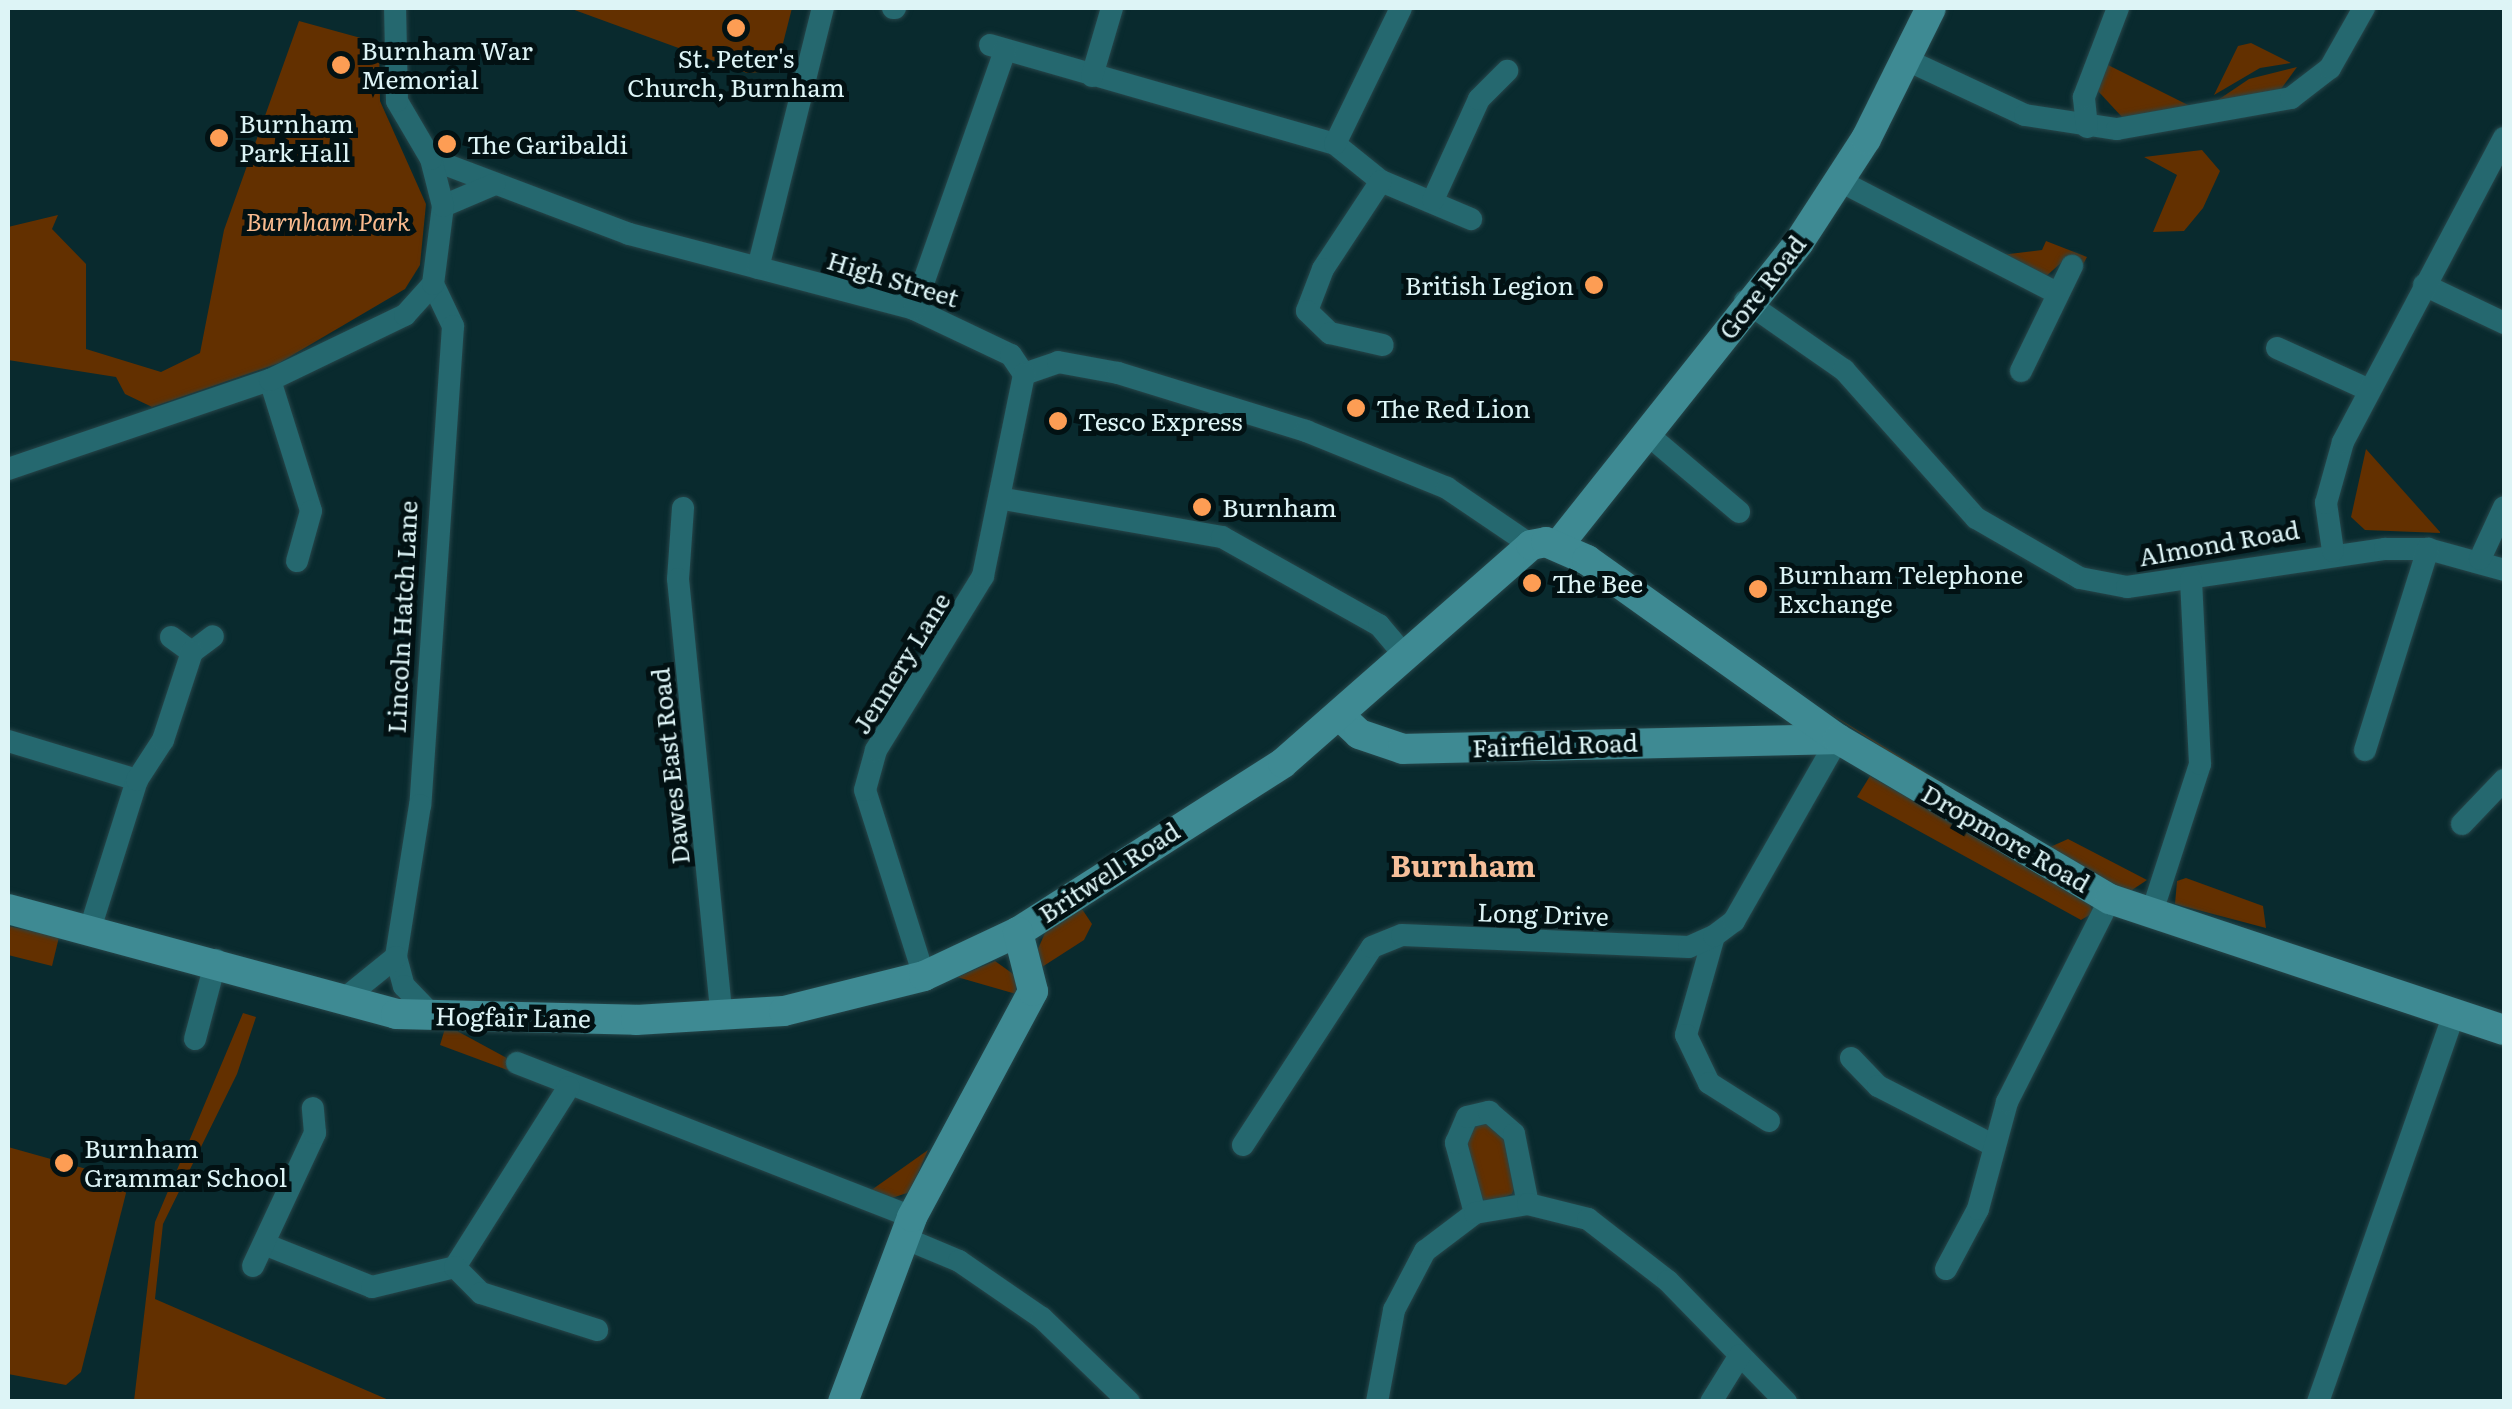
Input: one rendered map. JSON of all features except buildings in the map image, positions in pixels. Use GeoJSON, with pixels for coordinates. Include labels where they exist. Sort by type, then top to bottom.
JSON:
{"type":"FeatureCollection","features":[{"type":"Feature","properties":{"kind":"street"},"geometry":{"type":"LineString","coordinates":[[8,469],[270,380],[405,315],[432,284],[444,206],[430,159],[397,101],[395,8]]}},
{"type":"Feature","properties":{"kind":"street"},"geometry":{"type":"LineString","coordinates":[[758,268],[823,8]]}},
{"type":"Feature","properties":{"kind":"street"},"geometry":{"type":"LineString","coordinates":[[1092,76],[1112,8]]}},
{"type":"Feature","properties":{"kind":"street"},"geometry":{"type":"LineString","coordinates":[[1336,144],[1401,8]]}},
{"type":"Feature","properties":{"kind":"street","name":"Gore Road"},"geometry":{"type":"LineString","coordinates":[[1545,544],[1646,434],[1840,181],[1931,8]]}},
{"type":"Feature","properties":{"kind":"street"},"geometry":{"type":"LineString","coordinates":[[2088,127],[2084,97],[2118,8]]}},
{"type":"Feature","properties":{"kind":"street"},"geometry":{"type":"LineString","coordinates":[[1907,60],[2025,115],[2088,127],[2225,116],[2290,98],[2330,68],[2364,8]]}},
{"type":"Feature","properties":{"kind":"street"},"geometry":{"type":"LineString","coordinates":[[914,309],[983,120],[997,48],[1336,144],[1381,180],[1470,219]]}},
{"type":"Feature","properties":{"kind":"street"},"geometry":{"type":"LineString","coordinates":[[1433,200],[1480,99],[1507,71]]}},
{"type":"Feature","properties":{"kind":"street"},"geometry":{"type":"LineString","coordinates":[[2333,551],[2326,503],[2369,390],[2504,138]]}},
{"type":"Feature","properties":{"kind":"street","name":"High Street"},"geometry":{"type":"LineString","coordinates":[[430,159],[629,234],[914,309],[1011,355],[1024,374]]}},
{"type":"Feature","properties":{"kind":"street"},"geometry":{"type":"LineString","coordinates":[[1381,180],[1323,268],[1307,311],[1330,333],[1383,345]]}},
{"type":"Feature","properties":{"kind":"street"},"geometry":{"type":"LineString","coordinates":[[1840,181],[2058,293]]}},
{"type":"Feature","properties":{"kind":"street"},"geometry":{"type":"LineString","coordinates":[[444,206],[496,184]]}},
{"type":"Feature","properties":{"kind":"street"},"geometry":{"type":"LineString","coordinates":[[2021,372],[2072,266]]}},
{"type":"Feature","properties":{"kind":"street","name":"Lincoln Hatch Lane"},"geometry":{"type":"LineString","coordinates":[[396,956],[420,805],[453,326],[432,284]]}},
{"type":"Feature","properties":{"kind":"street"},"geometry":{"type":"LineString","coordinates":[[2424,285],[2504,323]]}},
{"type":"Feature","properties":{"kind":"street","name":"Almond Road"},"geometry":{"type":"LineString","coordinates":[[1745,302],[1844,370],[1929,475],[2033,554],[2080,578],[2127,587],[2191,579],[2333,551],[2428,549],[2480,559],[2504,570]]}},
{"type":"Feature","properties":{"kind":"street"},"geometry":{"type":"LineString","coordinates":[[2276,348],[2369,390]]}},
{"type":"Feature","properties":{"kind":"street"},"geometry":{"type":"LineString","coordinates":[[1024,374],[1058,362],[1147,379],[1306,431],[1447,488],[1545,544]]}},
{"type":"Feature","properties":{"kind":"street","name":"Jennery Lane"},"geometry":{"type":"LineString","coordinates":[[924,976],[866,790],[903,702],[969,610],[1004,498],[1024,374]]}},
{"type":"Feature","properties":{"kind":"street"},"geometry":{"type":"LineString","coordinates":[[270,380],[311,511],[296,561]]}},
{"type":"Feature","properties":{"kind":"street"},"geometry":{"type":"LineString","coordinates":[[1646,434],[1733,498]]}},
{"type":"Feature","properties":{"kind":"street"},"geometry":{"type":"LineString","coordinates":[[1004,498],[1222,537],[1379,626],[1406,657]]}},
{"type":"Feature","properties":{"kind":"street"},"geometry":{"type":"LineString","coordinates":[[2480,559],[2504,507]]}},
{"type":"Feature","properties":{"kind":"street","name":"Dawes East Road"},"geometry":{"type":"LineString","coordinates":[[683,508],[678,579],[722,1018]]}},
{"type":"Feature","properties":{"kind":"street","name":"Britwell Road"},"geometry":{"type":"LineString","coordinates":[[843,1402],[908,1228],[1034,991],[1018,932],[1284,763],[1545,544]]}},
{"type":"Feature","properties":{"kind":"street","name":"Dropmore Road"},"geometry":{"type":"LineString","coordinates":[[1545,544],[1838,740],[2110,899],[2504,1030]]}},
{"type":"Feature","properties":{"kind":"street"},"geometry":{"type":"LineString","coordinates":[[2365,750],[2428,549]]}},
{"type":"Feature","properties":{"kind":"street"},"geometry":{"type":"LineString","coordinates":[[2152,912],[2200,764],[2191,579]]}},
{"type":"Feature","properties":{"kind":"street"},"geometry":{"type":"LineString","coordinates":[[90,929],[137,780],[162,740],[192,652],[213,636]]}},
{"type":"Feature","properties":{"kind":"street"},"geometry":{"type":"LineString","coordinates":[[172,637],[192,652]]}},
{"type":"Feature","properties":{"kind":"street"},"geometry":{"type":"LineString","coordinates":[[1781,739],[1797,711]]}},
{"type":"Feature","properties":{"kind":"street","name":"Fairfield Road"},"geometry":{"type":"LineString","coordinates":[[1340,716],[1358,734],[1402,749],[1838,740]]}},
{"type":"Feature","properties":{"kind":"street"},"geometry":{"type":"LineString","coordinates":[[1769,1121],[1709,1082],[1686,1035],[1714,936],[1734,922],[1838,740]]}},
{"type":"Feature","properties":{"kind":"street"},"geometry":{"type":"LineString","coordinates":[[8,741],[137,780]]}},
{"type":"Feature","properties":{"kind":"street"},"geometry":{"type":"LineString","coordinates":[[2462,824],[2504,780]]}},
{"type":"Feature","properties":{"kind":"street"},"geometry":{"type":"LineString","coordinates":[[1945,1269],[1978,1209],[1992,1145],[2110,899]]}},
{"type":"Feature","properties":{"kind":"street","name":"Hogfair Lane"},"geometry":{"type":"LineString","coordinates":[[8,909],[216,960],[344,999],[433,1016],[722,1018],[924,976],[1018,932]]}},
{"type":"Feature","properties":{"kind":"street","name":"Long Drive"},"geometry":{"type":"LineString","coordinates":[[1242,1145],[1372,948],[1402,936],[1689,947],[1714,936]]}},
{"type":"Feature","properties":{"kind":"street"},"geometry":{"type":"LineString","coordinates":[[344,999],[396,956],[404,986],[433,1016]]}},
{"type":"Feature","properties":{"kind":"street"},"geometry":{"type":"LineString","coordinates":[[195,1040],[216,960]]}},
{"type":"Feature","properties":{"kind":"street"},"geometry":{"type":"LineString","coordinates":[[2318,1402],[2455,1011]]}},
{"type":"Feature","properties":{"kind":"street"},"geometry":{"type":"LineString","coordinates":[[1851,1058],[1878,1086],[1992,1145]]}},
{"type":"Feature","properties":{"kind":"street"},"geometry":{"type":"LineString","coordinates":[[517,1063],[908,1228],[1042,1318],[1129,1402]]}},
{"type":"Feature","properties":{"kind":"street"},"geometry":{"type":"LineString","coordinates":[[264,1244],[372,1287],[454,1267],[568,1087]]}},
{"type":"Feature","properties":{"kind":"street"},"geometry":{"type":"LineString","coordinates":[[253,1266],[315,1132],[313,1108]]}},
{"type":"Feature","properties":{"kind":"street"},"geometry":{"type":"LineString","coordinates":[[1475,1213],[1456,1143],[1468,1117],[1489,1112],[1514,1134],[1528,1204]]}},
{"type":"Feature","properties":{"kind":"street"},"geometry":{"type":"LineString","coordinates":[[1377,1402],[1394,1310],[1426,1251],[1475,1213],[1528,1204],[1588,1219],[1740,1354],[1786,1402]]}},
{"type":"Feature","properties":{"kind":"street"},"geometry":{"type":"LineString","coordinates":[[454,1267],[481,1293],[597,1330]]}},
{"type":"Feature","properties":{"kind":"street"},"geometry":{"type":"LineString","coordinates":[[1712,1402],[1740,1354]]}},
{"type":"Feature","properties":{"kind":"green space"},"geometry":{"type":"Polygon","coordinates":[[[569,8],[792,8],[776,71],[747,73],[569,8]]]}},
{"type":"Feature","properties":{"kind":"green space","name":"Burnham Park"},"geometry":{"type":"Polygon","coordinates":[[[299,21],[379,43],[380,101],[426,204],[420,265],[405,289],[279,363],[152,407],[125,394],[116,377],[8,360],[8,227],[58,215],[52,229],[86,264],[86,349],[161,372],[200,353],[224,230],[299,21]]]}},
{"type":"Feature","properties":{"kind":"green space"},"geometry":{"type":"Polygon","coordinates":[[[2251,43],[2291,63],[2260,68],[2214,95],[2238,46],[2251,43]]]}},
{"type":"Feature","properties":{"kind":"green space"},"geometry":{"type":"Polygon","coordinates":[[[2104,63],[2198,110],[2122,117],[2097,90],[2104,63]]]}},
{"type":"Feature","properties":{"kind":"green space"},"geometry":{"type":"Polygon","coordinates":[[[2297,67],[2281,89],[2212,104],[2249,79],[2297,67]]]}},
{"type":"Feature","properties":{"kind":"green space"},"geometry":{"type":"Polygon","coordinates":[[[2202,150],[2220,171],[2203,208],[2184,231],[2153,232],[2177,175],[2144,157],[2202,150]]]}},
{"type":"Feature","properties":{"kind":"green space"},"geometry":{"type":"Polygon","coordinates":[[[2046,241],[2087,257],[2080,270],[2062,262],[2043,279],[2001,255],[2042,250],[2046,241]]]}},
{"type":"Feature","properties":{"kind":"green space"},"geometry":{"type":"Polygon","coordinates":[[[2366,449],[2440,533],[2365,530],[2351,517],[2366,449]]]}},
{"type":"Feature","properties":{"kind":"green space"},"geometry":{"type":"Polygon","coordinates":[[[1823,709],[2048,848],[2068,839],[2147,880],[2129,892],[2041,851],[1823,709]]]}},
{"type":"Feature","properties":{"kind":"green space"},"geometry":{"type":"Polygon","coordinates":[[[1870,776],[2088,900],[2093,913],[2081,920],[1857,797],[1870,776]]]}},
{"type":"Feature","properties":{"kind":"green space"},"geometry":{"type":"Polygon","coordinates":[[[2186,878],[2263,906],[2266,928],[2175,904],[2177,881],[2186,878]]]}},
{"type":"Feature","properties":{"kind":"green space"},"geometry":{"type":"Polygon","coordinates":[[[1078,903],[1092,924],[1084,940],[1042,967],[1038,949],[1050,921],[1078,903]]]}},
{"type":"Feature","properties":{"kind":"green space"},"geometry":{"type":"Polygon","coordinates":[[[8,926],[59,937],[52,966],[8,955],[8,926]]]}},
{"type":"Feature","properties":{"kind":"green space"},"geometry":{"type":"Polygon","coordinates":[[[995,961],[1016,976],[1016,994],[957,977],[995,961]]]}},
{"type":"Feature","properties":{"kind":"green space"},"geometry":{"type":"Polygon","coordinates":[[[243,1013],[256,1017],[237,1074],[163,1224],[155,1299],[391,1401],[134,1401],[155,1222],[243,1013]]]}},
{"type":"Feature","properties":{"kind":"green space"},"geometry":{"type":"Polygon","coordinates":[[[446,1025],[514,1062],[510,1071],[440,1045],[446,1025]]]}},
{"type":"Feature","properties":{"kind":"green space"},"geometry":{"type":"Polygon","coordinates":[[[1489,1123],[1505,1131],[1518,1178],[1512,1194],[1488,1203],[1474,1192],[1463,1143],[1470,1128],[1489,1123]]]}},
{"type":"Feature","properties":{"kind":"green space"},"geometry":{"type":"Polygon","coordinates":[[[8,1147],[115,1177],[126,1193],[81,1372],[66,1385],[8,1374],[8,1147]]]}},
{"type":"Feature","properties":{"kind":"green space"},"geometry":{"type":"Polygon","coordinates":[[[928,1150],[910,1192],[886,1200],[870,1191],[928,1150]]]}},
{"type":"Feature","properties":{"kind":"place","name":"St. Peter's Church, Burnham"},"geometry":{"type":"Point","coordinates":[736,28]}},
{"type":"Feature","properties":{"kind":"place","name":"Burnham War Memorial"},"geometry":{"type":"Point","coordinates":[341,65]}},
{"type":"Feature","properties":{"kind":"place","name":"Burnham Park Hall"},"geometry":{"type":"Point","coordinates":[219,138]}},
{"type":"Feature","properties":{"kind":"place","name":"The Garibaldi"},"geometry":{"type":"Point","coordinates":[447,144]}},
{"type":"Feature","properties":{"kind":"place","name":"British Legion"},"geometry":{"type":"Point","coordinates":[1594,285]}},
{"type":"Feature","properties":{"kind":"place","name":"The Red Lion"},"geometry":{"type":"Point","coordinates":[1356,408]}},
{"type":"Feature","properties":{"kind":"place","name":"Tesco Express"},"geometry":{"type":"Point","coordinates":[1058,421]}},
{"type":"Feature","properties":{"kind":"place","name":"Burnham"},"geometry":{"type":"Point","coordinates":[1202,507]}},
{"type":"Feature","properties":{"kind":"place","name":"The Bee"},"geometry":{"type":"Point","coordinates":[1532,583]}},
{"type":"Feature","properties":{"kind":"place","name":"Burnham Telephone Exchange"},"geometry":{"type":"Point","coordinates":[1758,589]}},
{"type":"Feature","properties":{"kind":"place","name":"Burnham Grammar School"},"geometry":{"type":"Point","coordinates":[64,1163]}},
{"type":"Feature","properties":{"kind":"district","name":"Burnham"},"geometry":{"type":"Point","coordinates":[1463,864]}}]}
